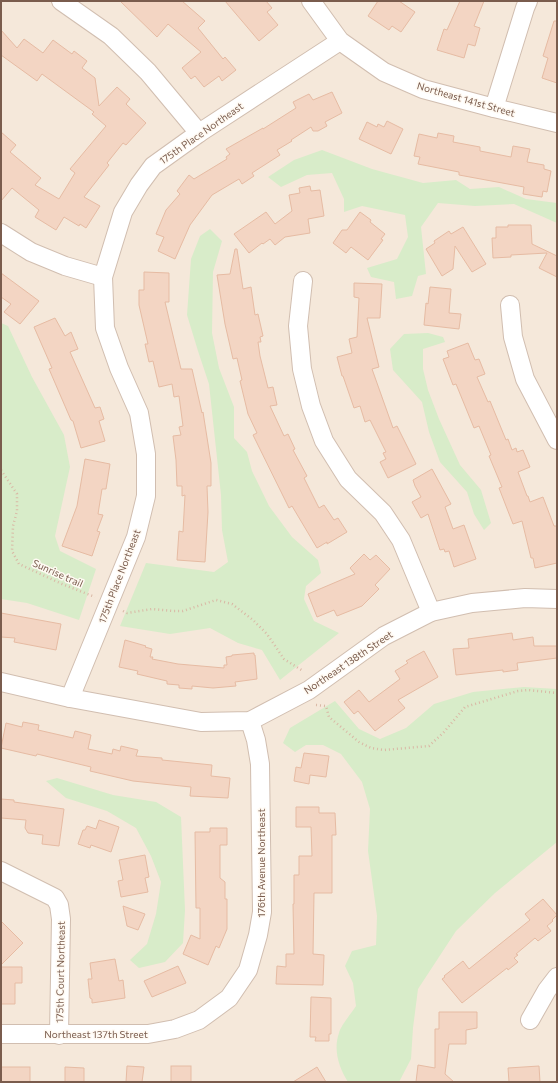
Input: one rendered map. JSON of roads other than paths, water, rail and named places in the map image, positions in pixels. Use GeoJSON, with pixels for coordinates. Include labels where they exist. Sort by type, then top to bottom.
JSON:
{"type":"FeatureCollection","features":[{"type":"Feature","properties":{"kind":"street"},"geometry":{"type":"LineString","coordinates":[[61,1],[111,36],[148,72],[199,133]]}},
{"type":"Feature","properties":{"kind":"street","name":"Northeast 141st Street"},"geometry":{"type":"LineString","coordinates":[[311,1],[340,40],[384,72],[423,89],[557,123]]}},
{"type":"Feature","properties":{"kind":"street"},"geometry":{"type":"LineString","coordinates":[[494,108],[524,8],[528,1]]}},
{"type":"Feature","properties":{"kind":"street","name":"175th Place Northeast"},"geometry":{"type":"LineString","coordinates":[[70,698],[136,537],[146,496],[146,454],[139,413],[119,368],[105,328],[103,277],[122,212],[153,166],[199,133],[340,40]]}},
{"type":"Feature","properties":{"kind":"street"},"geometry":{"type":"LineString","coordinates":[[1,233],[31,252],[65,266],[103,277]]}},
{"type":"Feature","properties":{"kind":"street"},"geometry":{"type":"LineString","coordinates":[[302,281],[298,326],[302,368],[311,406],[324,441],[348,479],[383,513],[401,540],[432,612]]}},
{"type":"Feature","properties":{"kind":"street"},"geometry":{"type":"LineString","coordinates":[[510,305],[513,337],[525,378],[557,440]]}},
{"type":"Feature","properties":{"kind":"street","name":"Northeast 138th Street"},"geometry":{"type":"LineString","coordinates":[[1,682],[70,698],[201,722],[250,722],[309,690],[384,636],[432,612],[472,603],[525,598],[557,599]]}},
{"type":"Feature","properties":{"kind":"street","name":"176th Avenue Northeast"},"geometry":{"type":"LineString","coordinates":[[230,998],[248,970],[258,935],[262,912],[260,764],[256,740],[250,722]]}},
{"type":"Feature","properties":{"kind":"street","name":"175th Court Northeast"},"geometry":{"type":"LineString","coordinates":[[1,871],[55,898],[59,905],[61,919],[59,1034]]}},
{"type":"Feature","properties":{"kind":"street"},"geometry":{"type":"LineString","coordinates":[[530,1020],[547,990],[557,977]]}},
{"type":"Feature","properties":{"kind":"street","name":"Northeast 137th Street"},"geometry":{"type":"LineString","coordinates":[[1,1034],[148,1034],[175,1029],[199,1020],[230,998]]}}]}
